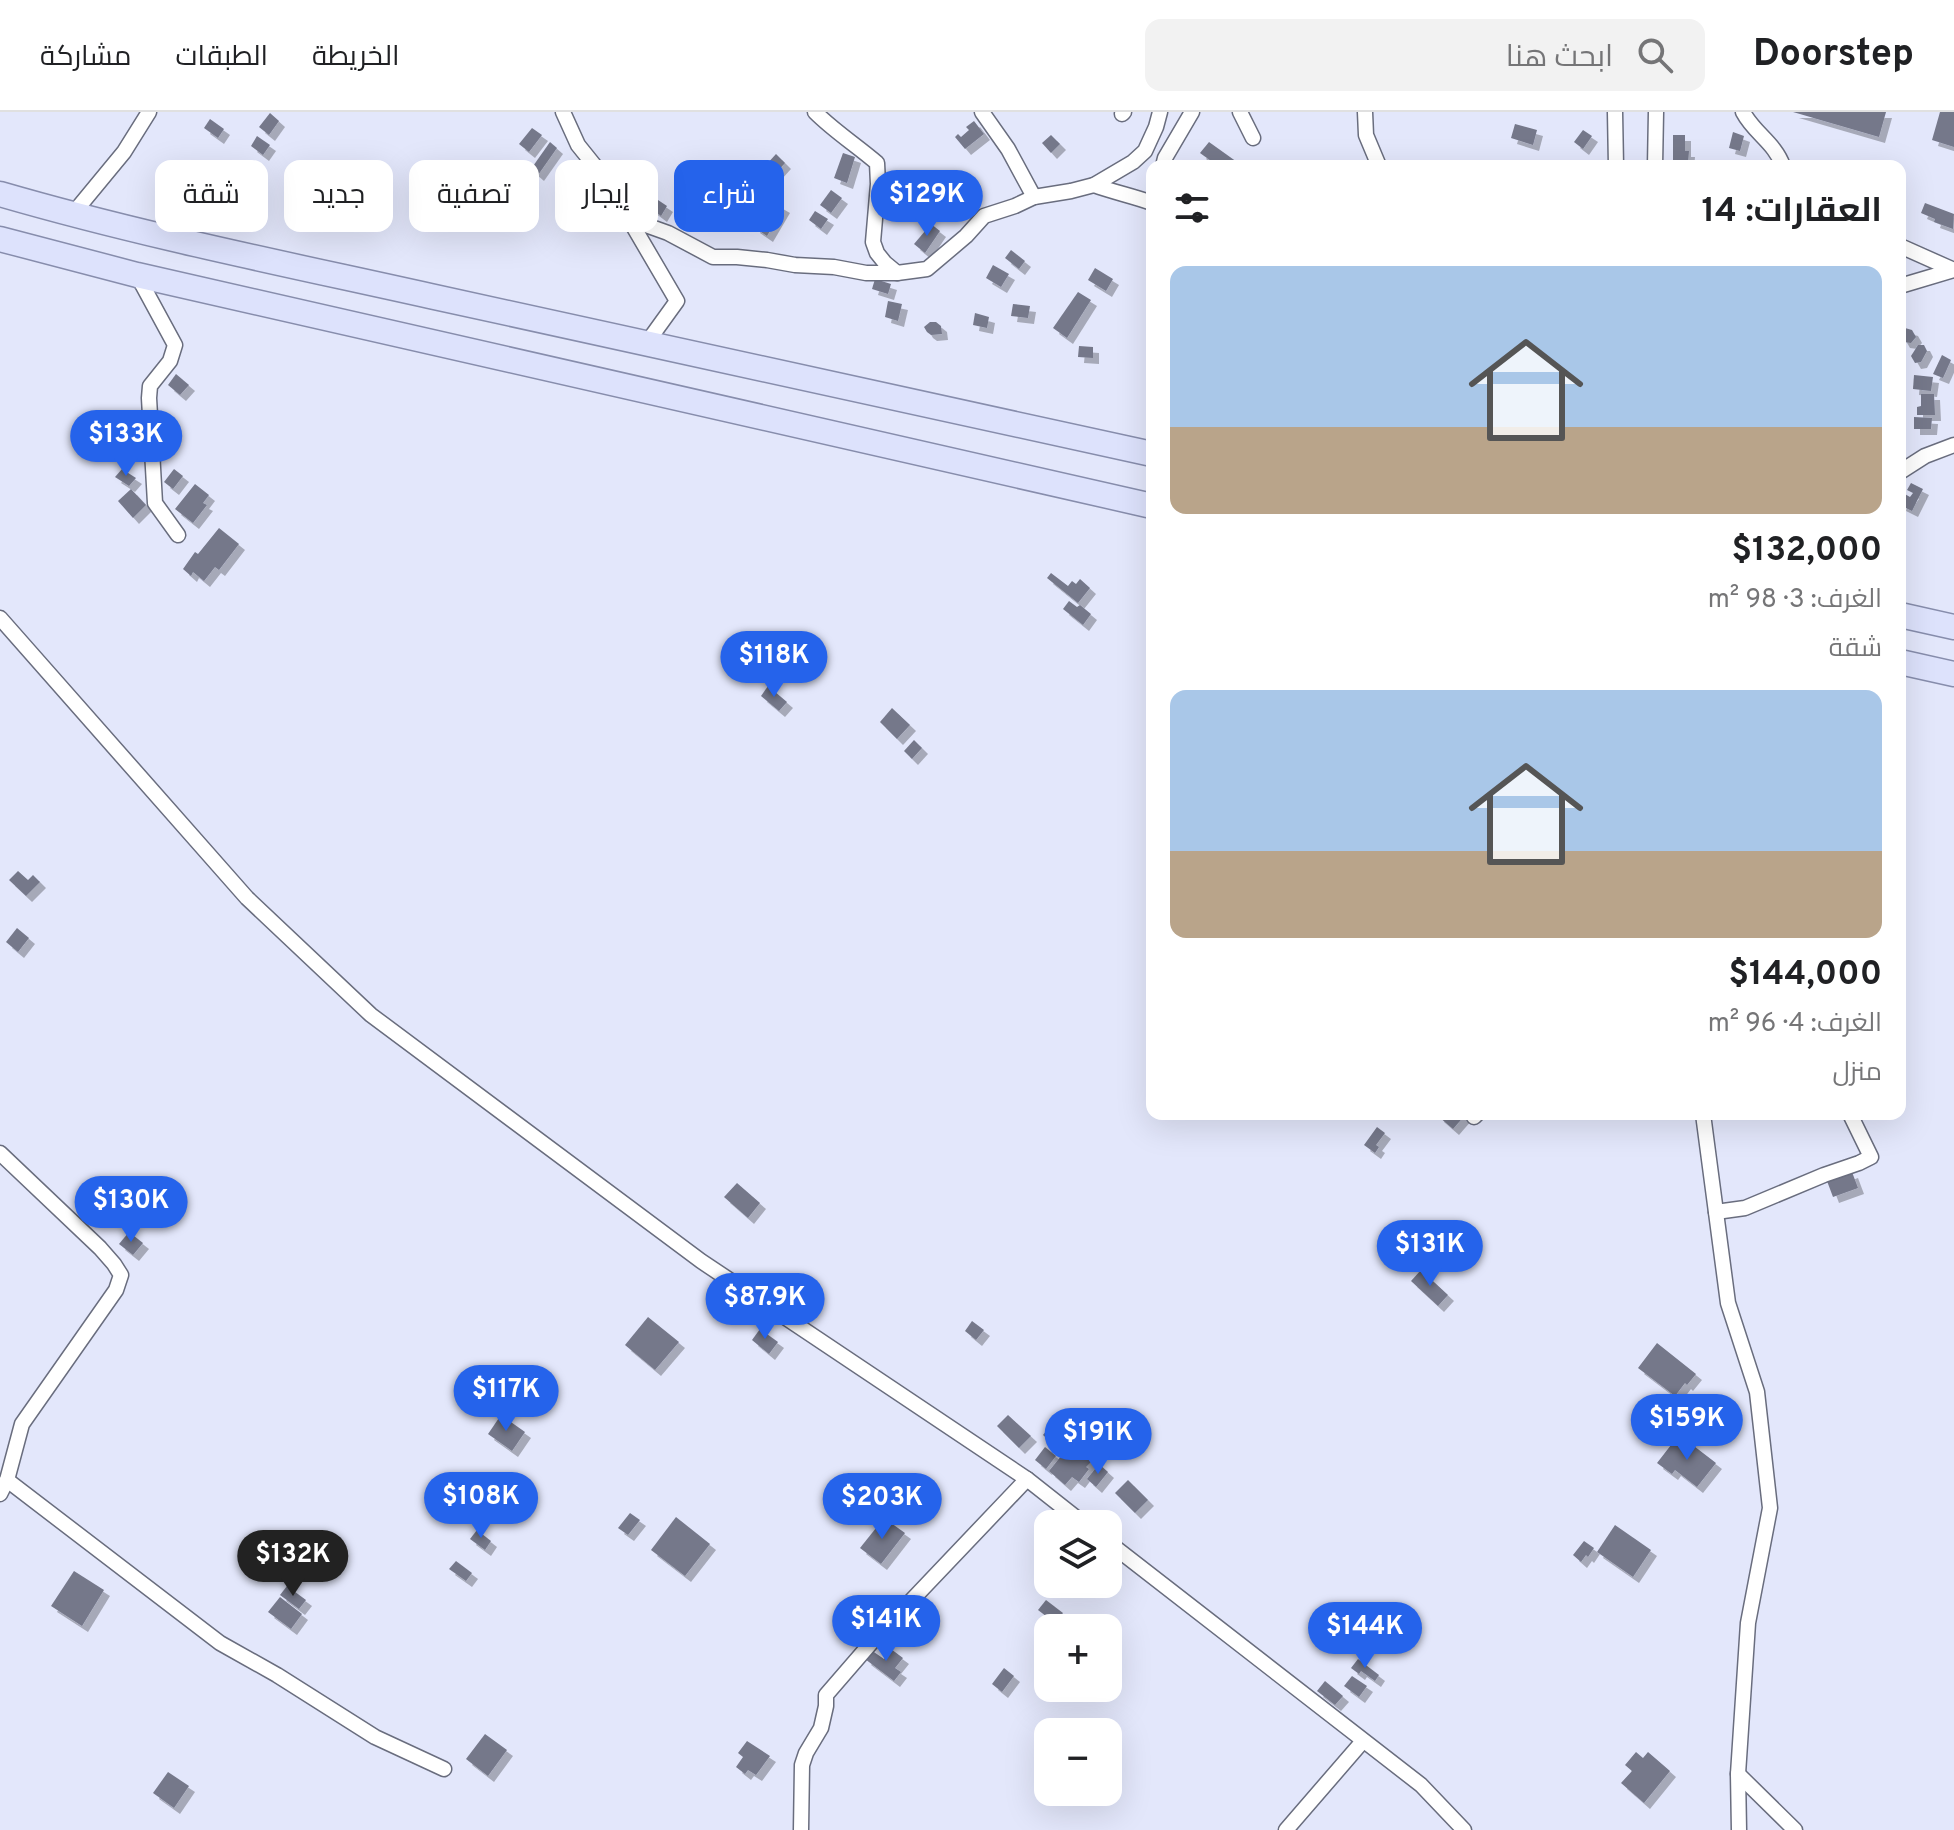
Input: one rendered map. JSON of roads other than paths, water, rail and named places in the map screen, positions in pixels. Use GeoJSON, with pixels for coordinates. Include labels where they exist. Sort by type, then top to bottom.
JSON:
{"type":"FeatureCollection","features":[{"type":"Feature","properties":{"kind":"main road"},"geometry":{"type":"LineString","coordinates":[[0,194],[72,215],[1146,453]]}},
{"type":"Feature","properties":{"kind":"main road"},"geometry":{"type":"LineString","coordinates":[[0,239],[137,275],[1146,505]]}},
{"type":"Feature","properties":{"kind":"main road"},"geometry":{"type":"LineString","coordinates":[[1906,616],[1954,627]]}},
{"type":"Feature","properties":{"kind":"main road"},"geometry":{"type":"LineString","coordinates":[[1906,663],[1954,674]]}},
{"type":"Feature","properties":{"kind":"street"},"geometry":{"type":"LineString","coordinates":[[72,215],[124,152],[149,112]]}},
{"type":"Feature","properties":{"kind":"street"},"geometry":{"type":"LineString","coordinates":[[563,112],[578,145],[590,160]]}},
{"type":"Feature","properties":{"kind":"street"},"geometry":{"type":"LineString","coordinates":[[815,112],[877,163],[873,242],[877,253],[897,273]]}},
{"type":"Feature","properties":{"kind":"street"},"geometry":{"type":"LineString","coordinates":[[982,112],[1008,149],[1034,197]]}},
{"type":"Feature","properties":{"kind":"street"},"geometry":{"type":"LineString","coordinates":[[658,229],[713,257],[834,267],[866,273],[927,269],[984,216],[1034,197],[1094,185],[1133,162],[1145,151],[1160,112]]}},
{"type":"Feature","properties":{"kind":"street"},"geometry":{"type":"LineString","coordinates":[[1164,160],[1192,112]]}},
{"type":"Feature","properties":{"kind":"street"},"geometry":{"type":"LineString","coordinates":[[1240,112],[1253,138]]}},
{"type":"Feature","properties":{"kind":"street"},"geometry":{"type":"LineString","coordinates":[[1365,112],[1366,135],[1376,160]]}},
{"type":"Feature","properties":{"kind":"street"},"geometry":{"type":"LineString","coordinates":[[1615,112],[1616,160]]}},
{"type":"Feature","properties":{"kind":"street"},"geometry":{"type":"LineString","coordinates":[[1655,160],[1656,112]]}},
{"type":"Feature","properties":{"kind":"street"},"geometry":{"type":"LineString","coordinates":[[1743,112],[1749,123],[1775,148],[1780,160]]}},
{"type":"Feature","properties":{"kind":"street"},"geometry":{"type":"LineString","coordinates":[[1094,185],[1146,201]]}},
{"type":"Feature","properties":{"kind":"street"},"geometry":{"type":"LineString","coordinates":[[637,232],[677,301],[646,344]]}},
{"type":"Feature","properties":{"kind":"street"},"geometry":{"type":"LineString","coordinates":[[1906,249],[1954,270]]}},
{"type":"Feature","properties":{"kind":"street"},"geometry":{"type":"LineString","coordinates":[[1906,284],[1954,270]]}},
{"type":"Feature","properties":{"kind":"street"},"geometry":{"type":"LineString","coordinates":[[137,275],[175,345],[170,361],[150,386],[149,398],[155,503],[178,535]]}},
{"type":"Feature","properties":{"kind":"street"},"geometry":{"type":"LineString","coordinates":[[1906,468],[1925,456],[1954,445]]}},
{"type":"Feature","properties":{"kind":"street"},"geometry":{"type":"LineString","coordinates":[[0,618],[247,898],[371,1015],[701,1261],[1027,1479],[1066,1510]]}},
{"type":"Feature","properties":{"kind":"street"},"geometry":{"type":"LineString","coordinates":[[1704,1120],[1728,1303],[1757,1392],[1770,1508],[1748,1623],[1738,1774],[1739,1830]]}},
{"type":"Feature","properties":{"kind":"street"},"geometry":{"type":"LineString","coordinates":[[1716,1212],[1745,1208],[1871,1157],[1853,1120]]}},
{"type":"Feature","properties":{"kind":"street"},"geometry":{"type":"LineString","coordinates":[[0,1153],[100,1248],[121,1275],[116,1290],[100,1315],[22,1424],[7,1480],[0,1494]]}},
{"type":"Feature","properties":{"kind":"street"},"geometry":{"type":"LineString","coordinates":[[801,1830],[802,1765],[821,1728],[826,1695],[871,1643],[1027,1479]]}},
{"type":"Feature","properties":{"kind":"street"},"geometry":{"type":"LineString","coordinates":[[7,1480],[220,1643],[375,1737],[444,1769]]}},
{"type":"Feature","properties":{"kind":"street"},"geometry":{"type":"LineString","coordinates":[[1122,1553],[1421,1785],[1464,1830]]}},
{"type":"Feature","properties":{"kind":"street"},"geometry":{"type":"LineString","coordinates":[[1286,1830],[1363,1741]]}},
{"type":"Feature","properties":{"kind":"street"},"geometry":{"type":"LineString","coordinates":[[1738,1774],[1795,1830]]}}]}
